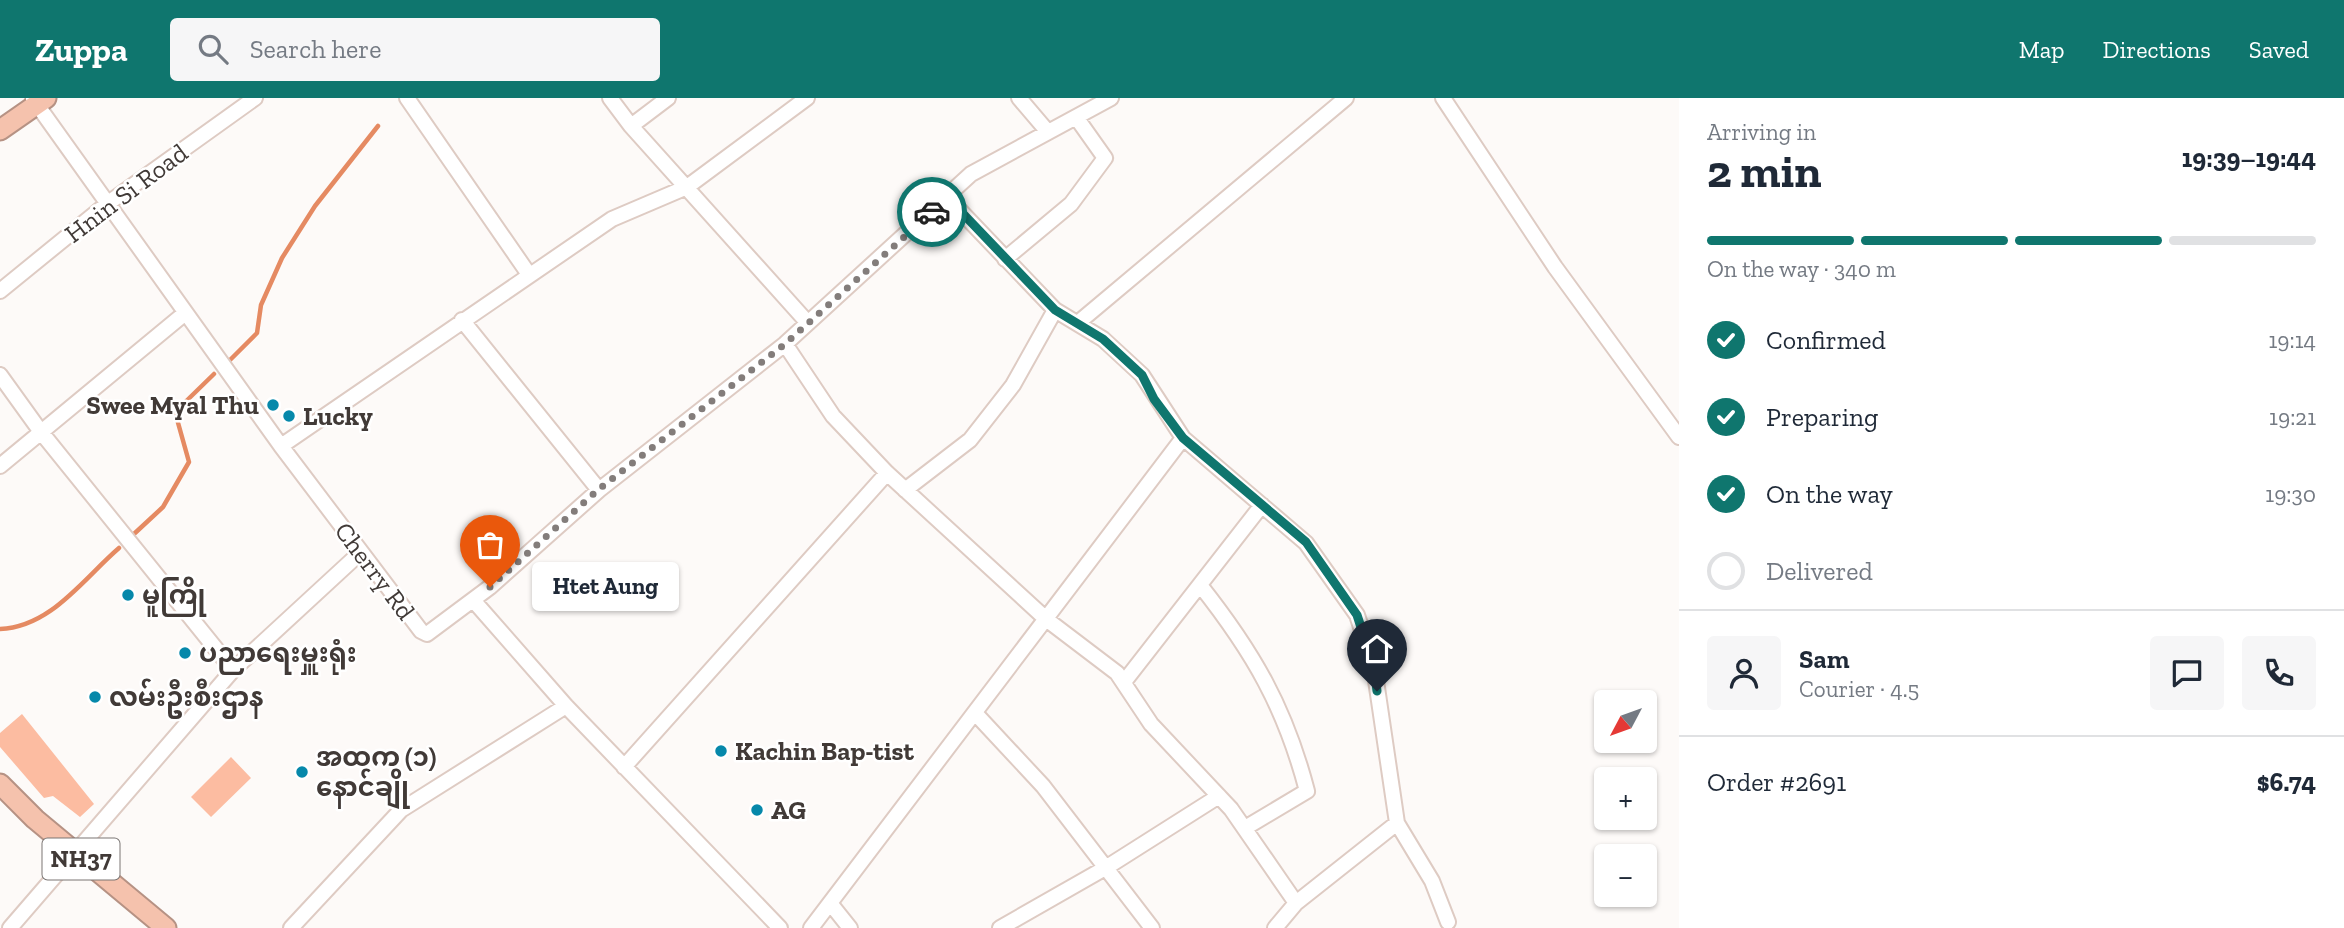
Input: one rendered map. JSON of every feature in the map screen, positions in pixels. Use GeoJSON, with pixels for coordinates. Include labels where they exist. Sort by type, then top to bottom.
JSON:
{"type":"FeatureCollection","features":[{"type":"Feature","properties":{"kind":"highway"},"geometry":{"type":"LineString","coordinates":[[0,130],[38,100]]}},
{"type":"Feature","properties":{"kind":"highway","name":"NH37"},"geometry":{"type":"LineString","coordinates":[[0,784],[73,852],[166,928]]}},
{"type":"Feature","properties":{"kind":"street","name":"Hnin Si Road"},"geometry":{"type":"LineString","coordinates":[[0,291],[107,204],[255,98]]}},
{"type":"Feature","properties":{"kind":"street"},"geometry":{"type":"LineString","coordinates":[[407,98],[528,273]]}},
{"type":"Feature","properties":{"kind":"street"},"geometry":{"type":"LineString","coordinates":[[610,98],[631,126],[808,323]]}},
{"type":"Feature","properties":{"kind":"street"},"geometry":{"type":"LineString","coordinates":[[631,126],[668,98]]}},
{"type":"Feature","properties":{"kind":"street"},"geometry":{"type":"LineString","coordinates":[[281,446],[528,273],[612,219],[687,187],[807,98]]}},
{"type":"Feature","properties":{"kind":"street"},"geometry":{"type":"LineString","coordinates":[[1019,98],[1048,132]]}},
{"type":"Feature","properties":{"kind":"street","name":"Cherry Rd"},"geometry":{"type":"LineString","coordinates":[[38,100],[184,314],[361,552],[421,631],[427,634],[473,600],[599,489],[785,344],[948,198],[971,174],[1111,98]]}},
{"type":"Feature","properties":{"kind":"street"},"geometry":{"type":"LineString","coordinates":[[1079,322],[1346,98]]}},
{"type":"Feature","properties":{"kind":"street"},"geometry":{"type":"LineString","coordinates":[[1443,98],[1555,267],[1679,437]]}},
{"type":"Feature","properties":{"kind":"street"},"geometry":{"type":"LineString","coordinates":[[1005,259],[1072,204],[1105,158],[1076,117]]}},
{"type":"Feature","properties":{"kind":"street"},"geometry":{"type":"LineString","coordinates":[[948,198],[1055,310],[1079,322],[1118,352],[1142,375],[1154,399],[1183,438],[1306,542],[1357,615],[1374,667],[1397,823],[1432,881],[1448,922]]}},
{"type":"Feature","properties":{"kind":"street"},"geometry":{"type":"LineString","coordinates":[[905,490],[970,440],[1013,385],[1055,310]]}},
{"type":"Feature","properties":{"kind":"street"},"geometry":{"type":"LineString","coordinates":[[0,466],[184,314]]}},
{"type":"Feature","properties":{"kind":"street"},"geometry":{"type":"LineString","coordinates":[[461,320],[599,489]]}},
{"type":"Feature","properties":{"kind":"street"},"geometry":{"type":"LineString","coordinates":[[785,344],[833,416],[887,473],[1046,619],[1117,673],[1151,724],[1219,796],[1245,828],[1296,903]]}},
{"type":"Feature","properties":{"kind":"street"},"geometry":{"type":"LineString","coordinates":[[0,375],[41,432],[233,670]]}},
{"type":"Feature","properties":{"kind":"street"},"geometry":{"type":"LineString","coordinates":[[811,928],[1183,438]]}},
{"type":"Feature","properties":{"kind":"street"},"geometry":{"type":"LineString","coordinates":[[624,767],[887,473]]}},
{"type":"Feature","properties":{"kind":"street"},"geometry":{"type":"LineString","coordinates":[[1124,682],[1262,505]]}},
{"type":"Feature","properties":{"kind":"street"},"geometry":{"type":"LineString","coordinates":[[10,928],[233,670],[361,552]]}},
{"type":"Feature","properties":{"kind":"street"},"geometry":{"type":"LineString","coordinates":[[1200,585],[1238,633],[1262,670],[1298,757],[1307,791],[1245,828]]}},
{"type":"Feature","properties":{"kind":"street"},"geometry":{"type":"LineString","coordinates":[[473,600],[566,706],[780,928]]}},
{"type":"Feature","properties":{"kind":"street"},"geometry":{"type":"LineString","coordinates":[[291,928],[401,810],[566,706]]}},
{"type":"Feature","properties":{"kind":"street"},"geometry":{"type":"LineString","coordinates":[[975,713],[1043,786],[1152,928]]}},
{"type":"Feature","properties":{"kind":"street"},"geometry":{"type":"LineString","coordinates":[[1000,928],[1107,867],[1219,796]]}},
{"type":"Feature","properties":{"kind":"street"},"geometry":{"type":"LineString","coordinates":[[1275,928],[1296,903],[1397,823]]}},
{"type":"Feature","properties":{"kind":"street"},"geometry":{"type":"LineString","coordinates":[[830,903],[850,928]]}},
{"type":"Feature","properties":{"kind":"shaded area"},"geometry":{"type":"Polygon","coordinates":[[[22,714],[94,804],[80,817],[53,796],[44,798],[0,747],[0,733],[22,714]]]}},
{"type":"Feature","properties":{"kind":"shaded area"},"geometry":{"type":"Polygon","coordinates":[[[231,757],[251,778],[211,817],[191,797],[231,757]]]}},
{"type":"Feature","properties":{"kind":"waterway"},"geometry":{"type":"LineString","coordinates":[[230,360],[257,333],[261,305],[282,258],[315,206],[378,126]]}},
{"type":"Feature","properties":{"kind":"waterway"},"geometry":{"type":"LineString","coordinates":[[135,533],[163,507],[189,462],[175,412],[214,374]]}},
{"type":"Feature","properties":{"kind":"waterway"},"geometry":{"type":"LineString","coordinates":[[0,629],[18,626],[51,611],[119,548]]}},
{"type":"Feature","properties":{"kind":"way so far"},"geometry":{"type":"LineString","coordinates":[[490,587],[599,489],[785,344],[932,212]]}},
{"type":"Feature","properties":{"kind":"place","name":"Swee Myal Thu"},"geometry":{"type":"Point","coordinates":[273,405]}},
{"type":"Feature","properties":{"kind":"place","name":"Lucky"},"geometry":{"type":"Point","coordinates":[289,416]}},
{"type":"Feature","properties":{"kind":"place","name":"Htet Aung"},"geometry":{"type":"Point","coordinates":[490,587]}},
{"type":"Feature","properties":{"kind":"place","name":"မူကြို"},"geometry":{"type":"Point","coordinates":[128,595]}},
{"type":"Feature","properties":{"kind":"place","name":"ပညာရေးမှူးရုံး"},"geometry":{"type":"Point","coordinates":[185,653]}},
{"type":"Feature","properties":{"kind":"place","name":"လမ်းဦးစီးဌာန"},"geometry":{"type":"Point","coordinates":[95,697]}},
{"type":"Feature","properties":{"kind":"place","name":"Kachin Bap-tist"},"geometry":{"type":"Point","coordinates":[721,751]}},
{"type":"Feature","properties":{"kind":"place","name":"အထက (၁) နောင်ချို"},"geometry":{"type":"Point","coordinates":[302,772]}},
{"type":"Feature","properties":{"kind":"place","name":"AG"},"geometry":{"type":"Point","coordinates":[757,810]}},
{"type":"Feature","properties":{"kind":"route"},"geometry":{"type":"LineString","coordinates":[[932,212],[948,198],[1055,310],[1079,322],[1103,339],[1142,375],[1154,399],[1183,438],[1306,542],[1357,615],[1374,667],[1377,691]]}}]}
